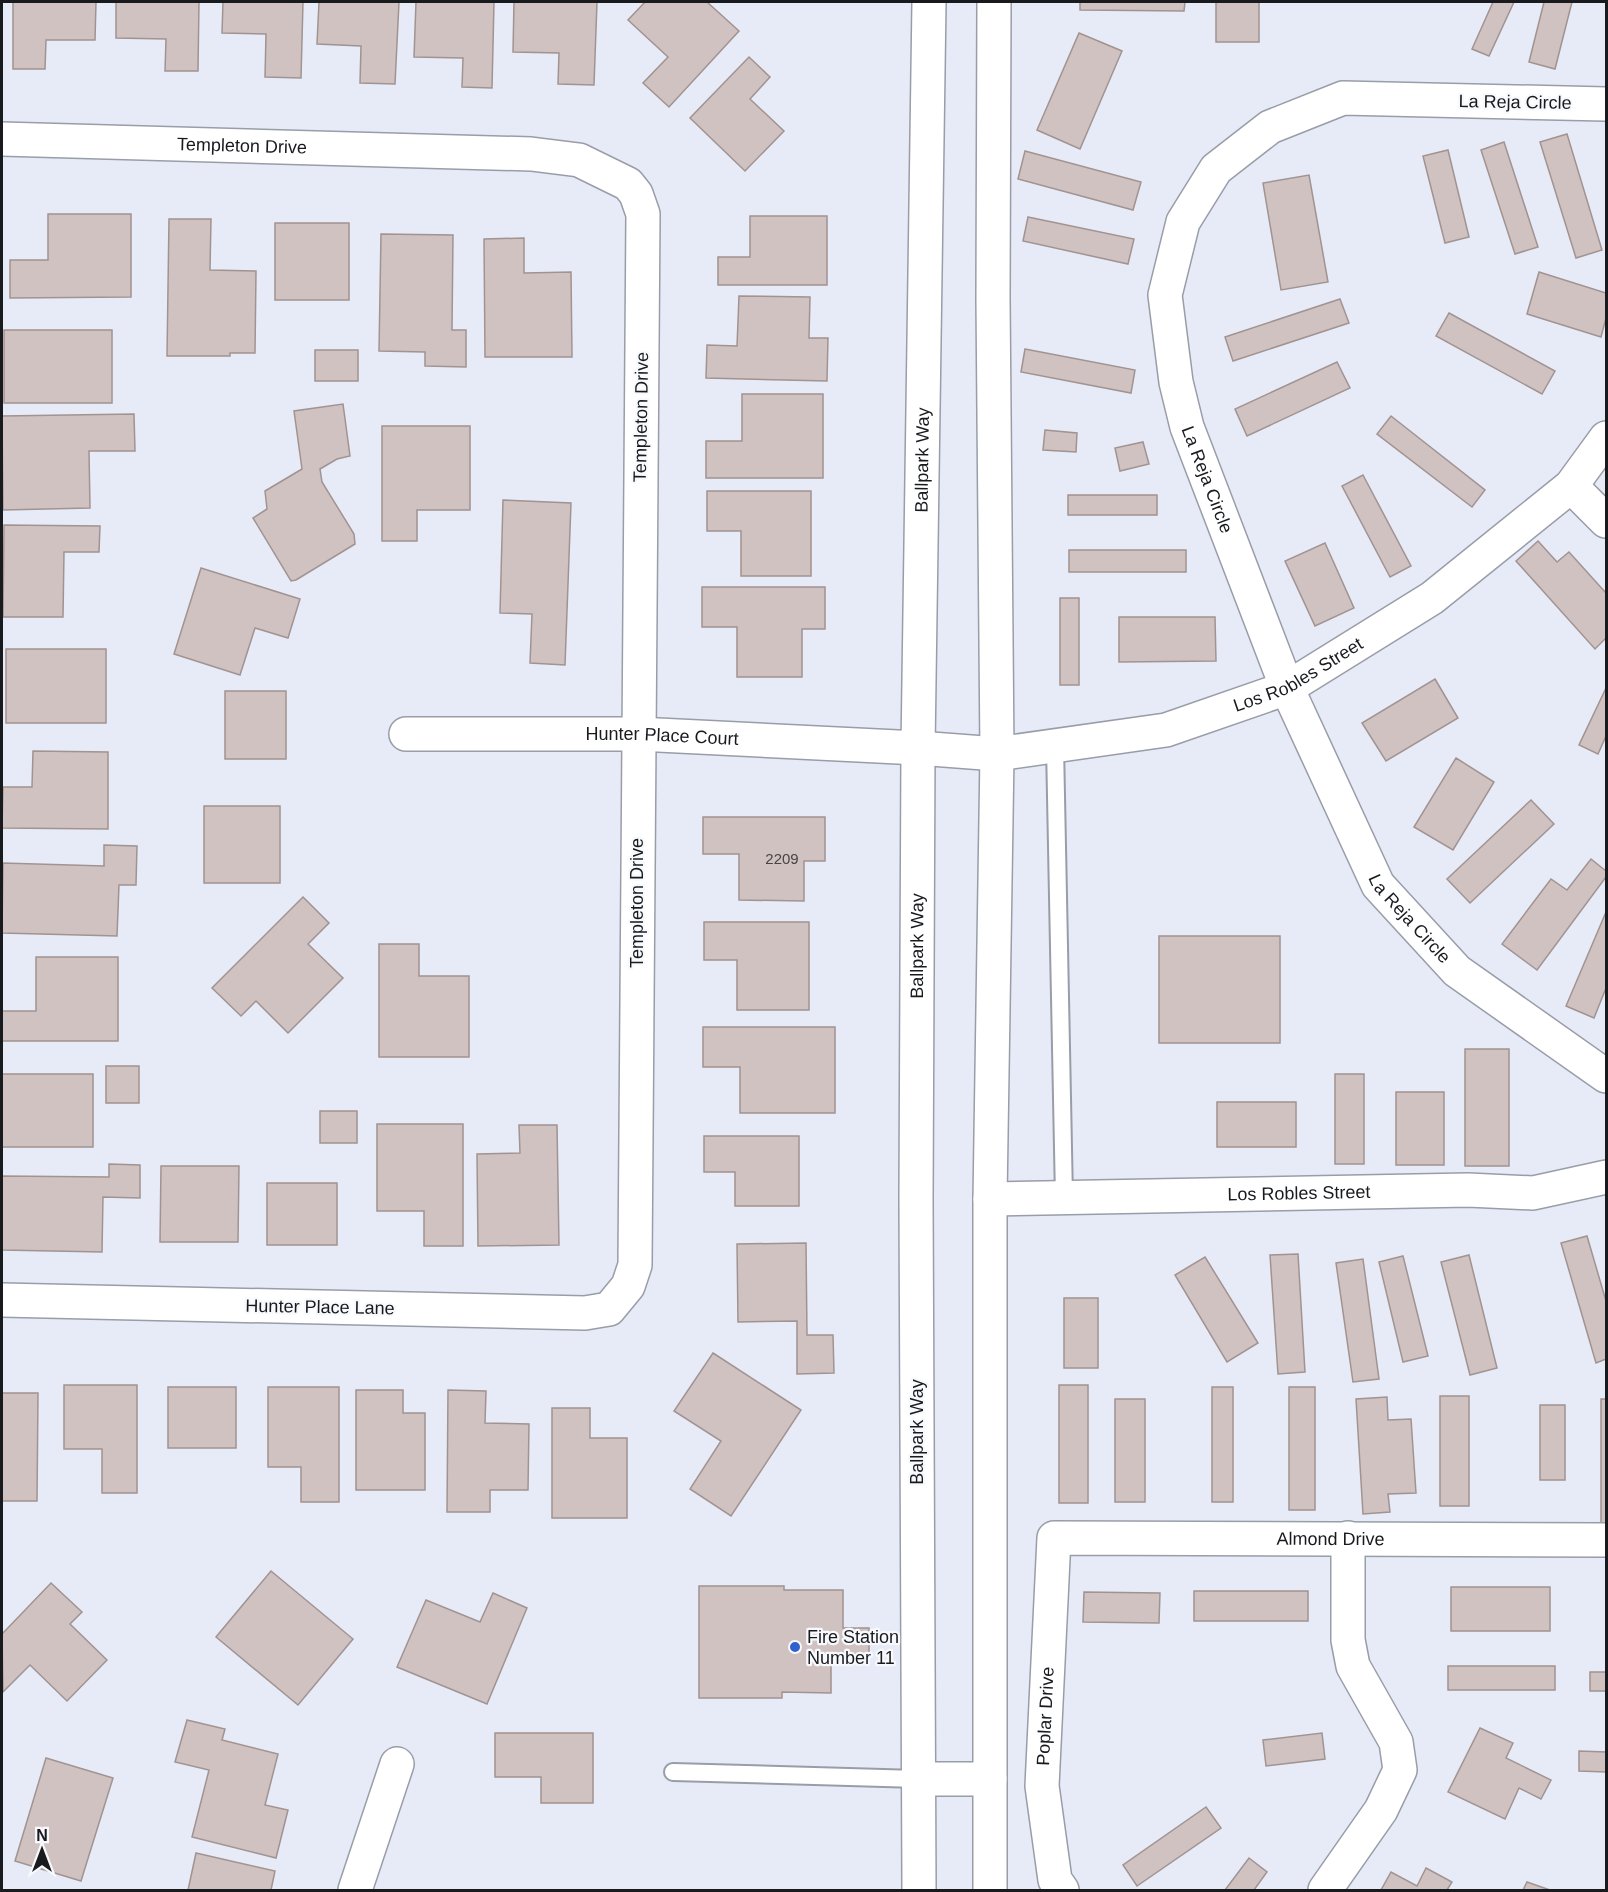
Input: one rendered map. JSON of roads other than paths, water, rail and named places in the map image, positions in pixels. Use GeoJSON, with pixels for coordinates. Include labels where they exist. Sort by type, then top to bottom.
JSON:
{"type":"FeatureCollection","features":[{"type":"Feature","properties":{"kind":"street","name":"Ballpark Way"},"geometry":{"type":"LineString","coordinates":[[919,1890],[916,1257],[918,748],[928,2]]}},
{"type":"Feature","properties":{"kind":"street"},"geometry":{"type":"LineString","coordinates":[[990,1890],[990,1199],[997,754],[993,299],[994,2]]}},
{"type":"Feature","properties":{"kind":"street","name":"La Reja Circle"},"geometry":{"type":"LineString","coordinates":[[1606,104],[1343,98],[1270,127],[1216,169],[1183,222],[1165,295],[1176,382],[1187,427],[1287,688],[1378,885],[1457,971],[1606,1076]]}},
{"type":"Feature","properties":{"kind":"street","name":"Templeton Drive"},"geometry":{"type":"LineString","coordinates":[[2,139],[531,154],[579,160],[628,184],[636,194],[643,214],[635,1265],[628,1286]]}},
{"type":"Feature","properties":{"kind":"street","name":"Los Robles Street"},"geometry":{"type":"LineString","coordinates":[[918,748],[997,754],[1166,730],[1287,688],[1432,598],[1570,486],[1606,438]]}},
{"type":"Feature","properties":{"kind":"street"},"geometry":{"type":"LineString","coordinates":[[1570,486],[1606,521]]}},
{"type":"Feature","properties":{"kind":"street","name":"Hunter Place Court"},"geometry":{"type":"LineString","coordinates":[[406,734],[638,734],[918,748]]}},
{"type":"Feature","properties":{"kind":"street","name":"Los Robles Street"},"geometry":{"type":"LineString","coordinates":[[990,1199],[1468,1190],[1533,1193],[1606,1177]]}},
{"type":"Feature","properties":{"kind":"street","name":"Hunter Place Lane"},"geometry":{"type":"LineString","coordinates":[[2,1300],[585,1313],[609,1309],[628,1286]]}},
{"type":"Feature","properties":{"kind":"street","name":"Almond Drive"},"geometry":{"type":"LineString","coordinates":[[1054,1538],[1606,1540]]}},
{"type":"Feature","properties":{"kind":"street","name":"Poplar Drive"},"geometry":{"type":"LineString","coordinates":[[1054,1538],[1042,1786],[1055,1880],[1062,1890]]}},
{"type":"Feature","properties":{"kind":"street"},"geometry":{"type":"LineString","coordinates":[[1325,1890],[1381,1810],[1400,1770],[1396,1742],[1353,1666],[1348,1640],[1348,1538]]}},
{"type":"Feature","properties":{"kind":"street"},"geometry":{"type":"LineString","coordinates":[[355,1890],[397,1764]]}},
{"type":"Feature","properties":{"kind":"street"},"geometry":{"type":"LineString","coordinates":[[918,1779],[990,1779]]}},
{"type":"Feature","properties":{"kind":"lane"},"geometry":{"type":"LineString","coordinates":[[1055,746],[1064,1198]]}},
{"type":"Feature","properties":{"kind":"lane"},"geometry":{"type":"LineString","coordinates":[[673,1772],[918,1779]]}},
{"type":"Feature","properties":{"kind":"place","name":"Fire Station Number 11"},"geometry":{"type":"Point","coordinates":[795,1647]}}]}
